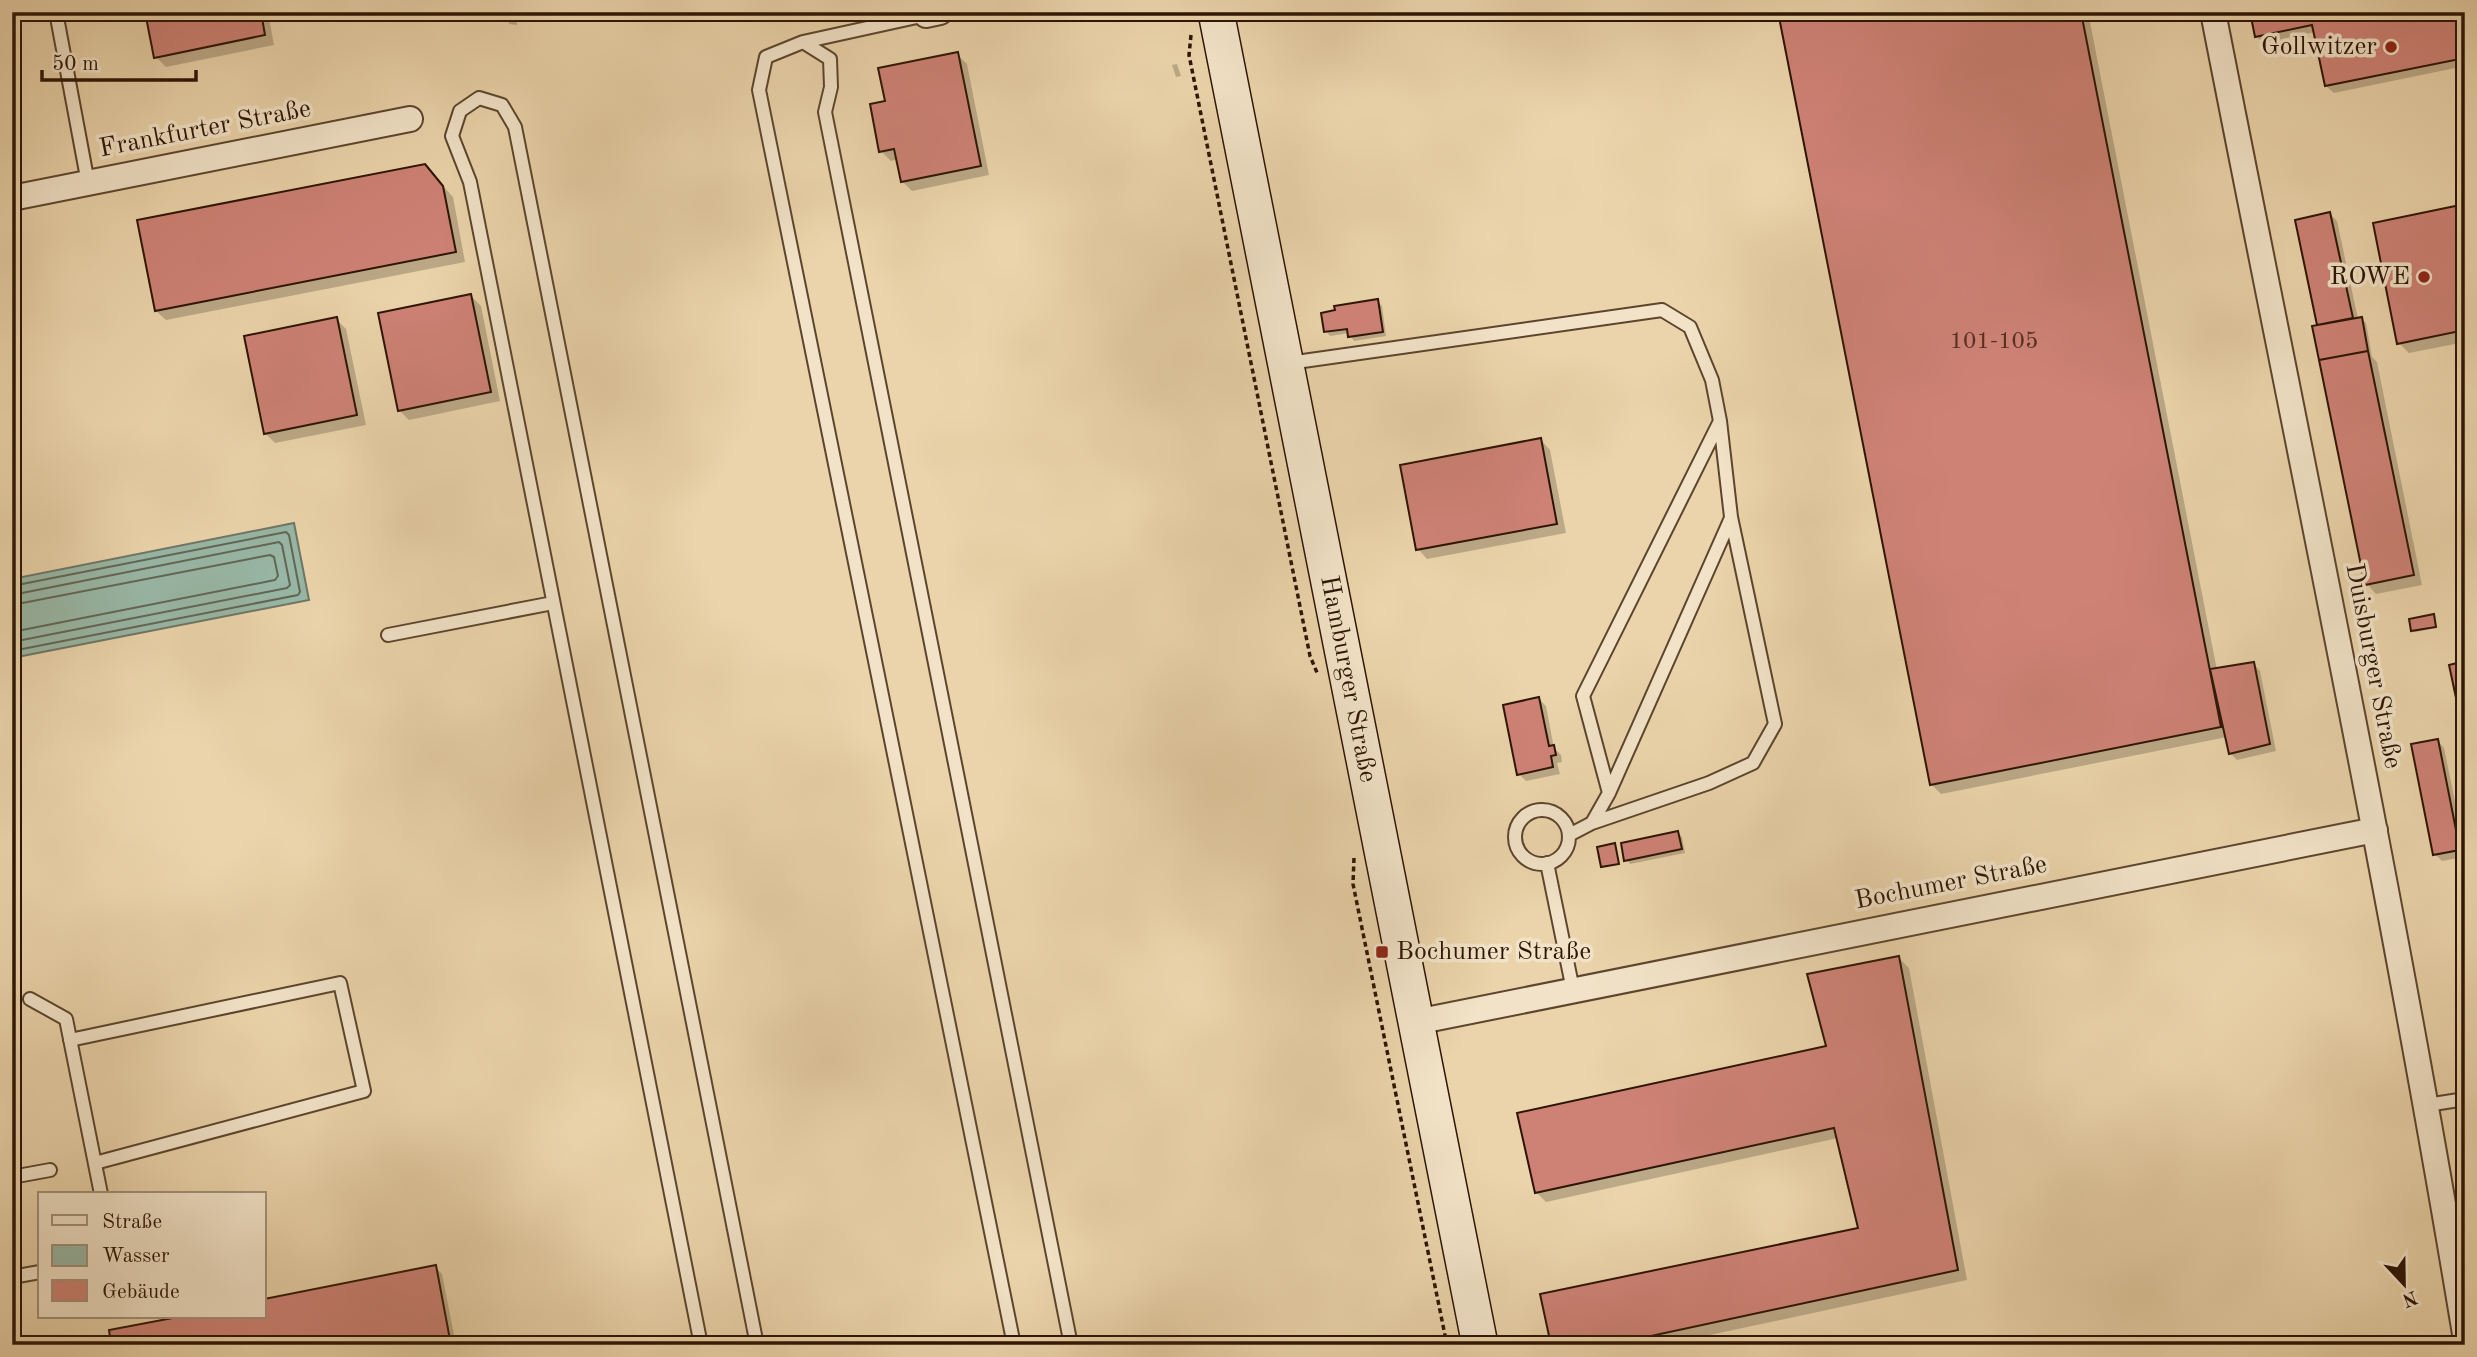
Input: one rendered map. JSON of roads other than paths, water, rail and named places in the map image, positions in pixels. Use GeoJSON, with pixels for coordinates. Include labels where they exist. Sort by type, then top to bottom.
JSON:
{"type":"FeatureCollection","features":[{"type":"Feature","properties":{"kind":"street","name":"Duisburger Straße"},"geometry":{"type":"LineString","coordinates":[[2213,12],[2375,830],[2427,1105],[2465,1334]]}},
{"type":"Feature","properties":{"kind":"street","name":"Hamburger Straße"},"geometry":{"type":"LineString","coordinates":[[1204,22],[1285,363],[1480,1345]]}},
{"type":"Feature","properties":{"kind":"street","name":"Frankfurter Straße"},"geometry":{"type":"LineString","coordinates":[[12,198],[410,119]]}},
{"type":"Feature","properties":{"kind":"street","name":"Bochumer Straße"},"geometry":{"type":"LineString","coordinates":[[1416,1022],[2375,830]]}},
{"type":"Feature","properties":{"kind":"lane"},"geometry":{"type":"LineString","coordinates":[[56,12],[88,183]]}},
{"type":"Feature","properties":{"kind":"lane"},"geometry":{"type":"LineString","coordinates":[[933,14],[803,42],[766,57],[759,90],[1014,1345]]}},
{"type":"Feature","properties":{"kind":"lane"},"geometry":{"type":"LineString","coordinates":[[803,42],[830,60],[831,87],[825,112],[1071,1345]]}},
{"type":"Feature","properties":{"kind":"lane"},"geometry":{"type":"LineString","coordinates":[[701,1345],[470,182],[452,136],[460,111],[479,98],[502,105],[516,127],[757,1345]]}},
{"type":"Feature","properties":{"kind":"lane"},"geometry":{"type":"LineString","coordinates":[[1285,363],[1662,310],[1690,327],[1712,380],[1720,421],[1731,517],[1775,724],[1753,763],[1709,783],[1592,823],[1569,835]]}},
{"type":"Feature","properties":{"kind":"lane"},"geometry":{"type":"LineString","coordinates":[[1609,793],[1583,696],[1720,421]]}},
{"type":"Feature","properties":{"kind":"lane"},"geometry":{"type":"LineString","coordinates":[[1592,823],[1609,793],[1731,517]]}},
{"type":"Feature","properties":{"kind":"lane"},"geometry":{"type":"LineString","coordinates":[[388,635],[553,603]]}},
{"type":"Feature","properties":{"kind":"lane"},"geometry":{"type":"LineString","coordinates":[[1544,810],[1556,813],[1565,822],[1569,835],[1567,847],[1559,858],[1548,863],[1534,863],[1523,856],[1516,845],[1516,832],[1521,820],[1531,812],[1544,810]]}},
{"type":"Feature","properties":{"kind":"lane"},"geometry":{"type":"LineString","coordinates":[[1548,863],[1573,990]]}},
{"type":"Feature","properties":{"kind":"lane"},"geometry":{"type":"LineString","coordinates":[[71,1040],[340,983],[364,1091],[95,1163]]}},
{"type":"Feature","properties":{"kind":"lane"},"geometry":{"type":"LineString","coordinates":[[30,999],[66,1019],[101,1192]]}},
{"type":"Feature","properties":{"kind":"lane"},"geometry":{"type":"LineString","coordinates":[[2427,1105],[2465,1099]]}},
{"type":"Feature","properties":{"kind":"lane"},"geometry":{"type":"LineString","coordinates":[[12,1177],[50,1170]]}},
{"type":"Feature","properties":{"kind":"lane"},"geometry":{"type":"LineString","coordinates":[[12,1277],[38,1272]]}},
{"type":"Feature","properties":{"kind":"water"},"geometry":{"type":"Polygon","coordinates":[[[294,523],[309,600],[12,658],[12,579],[294,523]]]}},
{"type":"Feature","properties":{"kind":"place","name":"Gollwitzer"},"geometry":{"type":"Point","coordinates":[2391,47]}},
{"type":"Feature","properties":{"kind":"place","name":"ROWE"},"geometry":{"type":"Point","coordinates":[2424,277]}},
{"type":"Feature","properties":{"kind":"place","name":"Bochumer Straße"},"geometry":{"type":"Point","coordinates":[1382,952]}}]}
